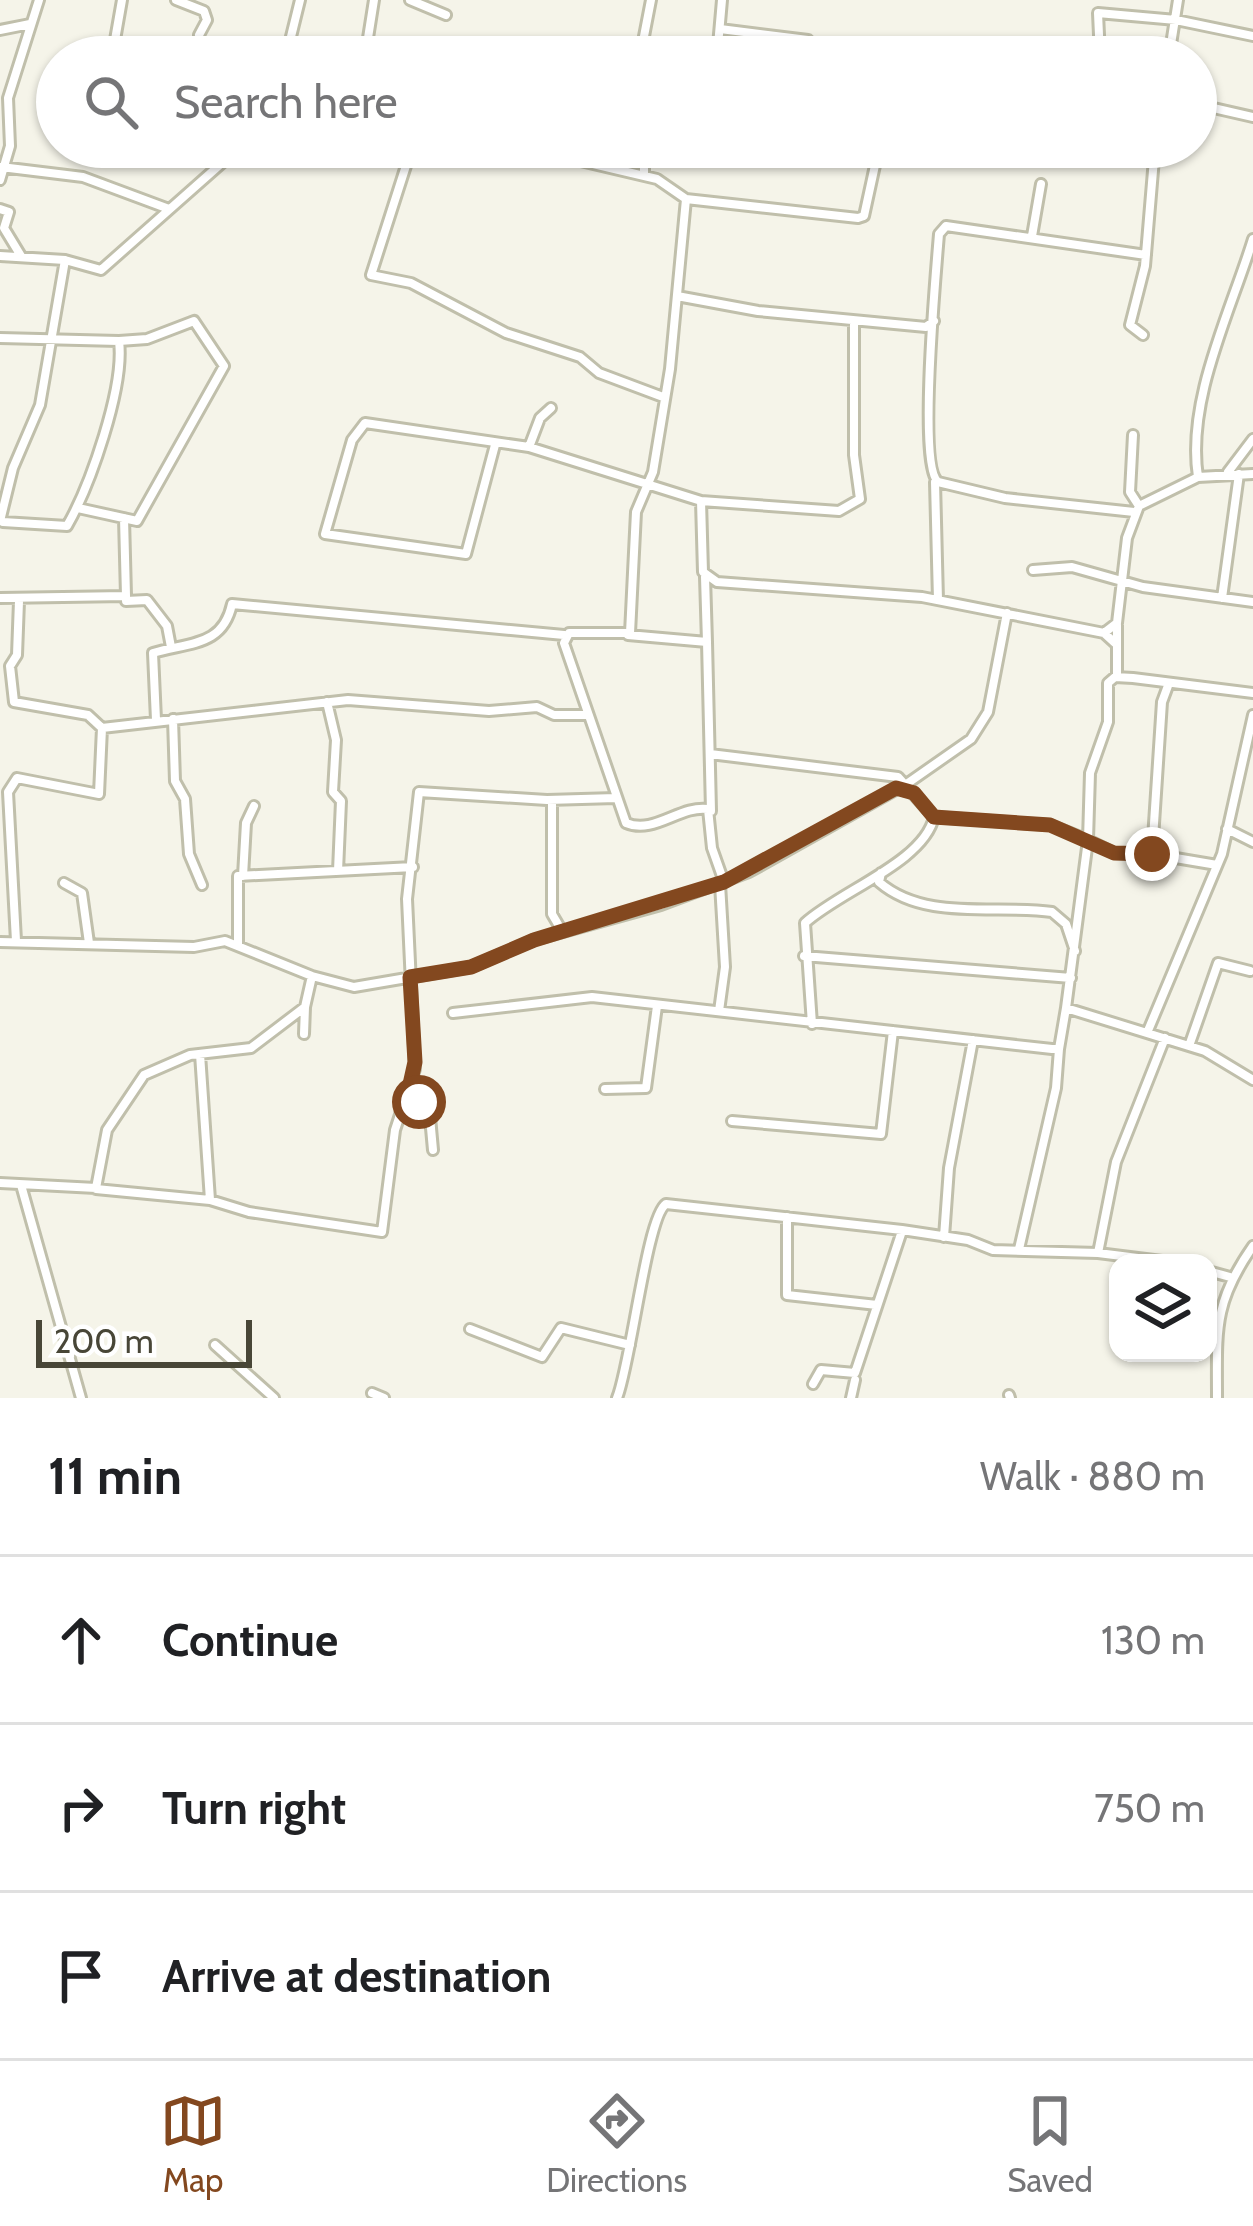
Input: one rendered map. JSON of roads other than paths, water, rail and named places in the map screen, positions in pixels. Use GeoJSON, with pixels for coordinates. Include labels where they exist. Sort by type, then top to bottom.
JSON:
{"type":"FeatureCollection","features":[{"type":"Feature","properties":{"kind":"street"},"geometry":{"type":"LineString","coordinates":[[0,181],[10,136],[8,98],[24,32],[39,0]]}},
{"type":"Feature","properties":{"kind":"street"},"geometry":{"type":"LineString","coordinates":[[116,36],[122,0]]}},
{"type":"Feature","properties":{"kind":"street"},"geometry":{"type":"LineString","coordinates":[[176,0],[206,13],[200,35]]}},
{"type":"Feature","properties":{"kind":"street"},"geometry":{"type":"LineString","coordinates":[[291,36],[300,0]]}},
{"type":"Feature","properties":{"kind":"street"},"geometry":{"type":"LineString","coordinates":[[368,36],[374,0]]}},
{"type":"Feature","properties":{"kind":"street"},"geometry":{"type":"LineString","coordinates":[[410,0],[446,15]]}},
{"type":"Feature","properties":{"kind":"street"},"geometry":{"type":"LineString","coordinates":[[644,36],[651,0]]}},
{"type":"Feature","properties":{"kind":"street"},"geometry":{"type":"LineString","coordinates":[[720,36],[722,0]]}},
{"type":"Feature","properties":{"kind":"street"},"geometry":{"type":"LineString","coordinates":[[1173,36],[1178,0]]}},
{"type":"Feature","properties":{"kind":"street"},"geometry":{"type":"LineString","coordinates":[[1098,36],[1095,14],[1176,20],[1253,36]]}},
{"type":"Feature","properties":{"kind":"street"},"geometry":{"type":"LineString","coordinates":[[720,29],[776,36]]}},
{"type":"Feature","properties":{"kind":"street"},"geometry":{"type":"LineString","coordinates":[[0,30],[24,32]]}},
{"type":"Feature","properties":{"kind":"street"},"geometry":{"type":"LineString","coordinates":[[1217,109],[1253,117]]}},
{"type":"Feature","properties":{"kind":"street"},"geometry":{"type":"LineString","coordinates":[[2,167],[83,177],[169,209]]}},
{"type":"Feature","properties":{"kind":"street"},"geometry":{"type":"LineString","coordinates":[[0,256],[65,260],[101,269],[216,168]]}},
{"type":"Feature","properties":{"kind":"street"},"geometry":{"type":"LineString","coordinates":[[405,168],[370,275],[411,283],[506,333],[580,357],[599,373],[663,398]]}},
{"type":"Feature","properties":{"kind":"street"},"geometry":{"type":"LineString","coordinates":[[613,168],[676,188],[686,199],[861,218],[874,168]]}},
{"type":"Feature","properties":{"kind":"street"},"geometry":{"type":"LineString","coordinates":[[644,168],[644,175]]}},
{"type":"Feature","properties":{"kind":"street"},"geometry":{"type":"LineString","coordinates":[[1143,335],[1130,325],[1146,255],[1153,168]]}},
{"type":"Feature","properties":{"kind":"street"},"geometry":{"type":"LineString","coordinates":[[1031,236],[1041,184]]}},
{"type":"Feature","properties":{"kind":"street"},"geometry":{"type":"LineString","coordinates":[[627,635],[635,512],[648,480],[663,398],[686,199]]}},
{"type":"Feature","properties":{"kind":"street"},"geometry":{"type":"LineString","coordinates":[[0,209],[9,212],[4,228],[22,258]]}},
{"type":"Feature","properties":{"kind":"street"},"geometry":{"type":"LineString","coordinates":[[938,600],[935,480],[928,449],[941,230],[954,224],[1146,255]]}},
{"type":"Feature","properties":{"kind":"street"},"geometry":{"type":"LineString","coordinates":[[1198,477],[1197,446],[1208,388],[1253,239]]}},
{"type":"Feature","properties":{"kind":"street"},"geometry":{"type":"LineString","coordinates":[[65,260],[40,405],[2,502],[2,522],[67,526],[78,508],[115,391],[119,341]]}},
{"type":"Feature","properties":{"kind":"street"},"geometry":{"type":"LineString","coordinates":[[677,296],[854,321],[886,320],[926,327],[936,320]]}},
{"type":"Feature","properties":{"kind":"street"},"geometry":{"type":"LineString","coordinates":[[0,338],[147,339],[194,321],[224,365],[137,521],[78,508]]}},
{"type":"Feature","properties":{"kind":"street"},"geometry":{"type":"LineString","coordinates":[[495,446],[466,554],[325,534],[352,440],[365,423],[495,446],[529,447],[648,480],[701,501],[839,512],[859,503],[854,321]]}},
{"type":"Feature","properties":{"kind":"street"},"geometry":{"type":"LineString","coordinates":[[926,327],[933,345]]}},
{"type":"Feature","properties":{"kind":"street"},"geometry":{"type":"LineString","coordinates":[[529,447],[540,418],[551,408]]}},
{"type":"Feature","properties":{"kind":"street"},"geometry":{"type":"LineString","coordinates":[[1117,677],[1117,623],[1137,509],[1130,491],[1133,435]]}},
{"type":"Feature","properties":{"kind":"street"},"geometry":{"type":"LineString","coordinates":[[1227,473],[1253,439]]}},
{"type":"Feature","properties":{"kind":"street"},"geometry":{"type":"LineString","coordinates":[[1222,598],[1240,474]]}},
{"type":"Feature","properties":{"kind":"street"},"geometry":{"type":"LineString","coordinates":[[935,480],[974,494],[1137,509],[1198,477],[1253,475]]}},
{"type":"Feature","properties":{"kind":"street"},"geometry":{"type":"LineString","coordinates":[[701,501],[712,848],[722,883],[725,967],[719,1011]]}},
{"type":"Feature","properties":{"kind":"street"},"geometry":{"type":"LineString","coordinates":[[124,518],[126,601],[147,599],[167,626],[171,647]]}},
{"type":"Feature","properties":{"kind":"street"},"geometry":{"type":"LineString","coordinates":[[1033,570],[1072,567],[1124,583],[1253,602]]}},
{"type":"Feature","properties":{"kind":"street"},"geometry":{"type":"LineString","coordinates":[[705,574],[740,585],[938,600],[1104,632],[1115,644]]}},
{"type":"Feature","properties":{"kind":"street"},"geometry":{"type":"LineString","coordinates":[[0,598],[126,596]]}},
{"type":"Feature","properties":{"kind":"street"},"geometry":{"type":"LineString","coordinates":[[19,601],[17,655],[10,667],[14,702],[88,716],[102,728],[327,702],[490,711],[537,707],[554,715],[586,715]]}},
{"type":"Feature","properties":{"kind":"street"},"geometry":{"type":"LineString","coordinates":[[156,720],[153,653],[216,638],[225,630],[232,604],[564,635],[707,641]]}},
{"type":"Feature","properties":{"kind":"street"},"geometry":{"type":"LineString","coordinates":[[0,942],[238,944],[312,976],[354,987],[471,967],[562,931],[722,883],[908,783],[977,733],[988,712],[1007,613]]}},
{"type":"Feature","properties":{"kind":"street"},"geometry":{"type":"LineString","coordinates":[[1104,632],[1117,623]]}},
{"type":"Feature","properties":{"kind":"street"},"geometry":{"type":"LineString","coordinates":[[564,635],[586,715],[616,798],[632,827],[697,808],[711,812]]}},
{"type":"Feature","properties":{"kind":"street"},"geometry":{"type":"LineString","coordinates":[[1019,1249],[1056,1088],[1076,953],[1090,772],[1108,722],[1107,686],[1117,677],[1253,693]]}},
{"type":"Feature","properties":{"kind":"street"},"geometry":{"type":"LineString","coordinates":[[1152,854],[1162,702],[1169,682]]}},
{"type":"Feature","properties":{"kind":"street"},"geometry":{"type":"LineString","coordinates":[[327,702],[336,740],[332,792],[341,801],[338,871]]}},
{"type":"Feature","properties":{"kind":"street"},"geometry":{"type":"LineString","coordinates":[[1147,1033],[1217,865],[1253,715]]}},
{"type":"Feature","properties":{"kind":"street"},"geometry":{"type":"LineString","coordinates":[[173,718],[175,781],[185,799],[189,854],[202,885]]}},
{"type":"Feature","properties":{"kind":"street"},"geometry":{"type":"LineString","coordinates":[[16,941],[8,828],[11,787],[17,778],[98,794],[102,728]]}},
{"type":"Feature","properties":{"kind":"street"},"geometry":{"type":"LineString","coordinates":[[710,754],[898,777],[934,817],[1050,825],[1114,853],[1217,865]]}},
{"type":"Feature","properties":{"kind":"street"},"geometry":{"type":"LineString","coordinates":[[0,788],[11,787]]}},
{"type":"Feature","properties":{"kind":"street"},"geometry":{"type":"LineString","coordinates":[[896,788],[914,793]]}},
{"type":"Feature","properties":{"kind":"street"},"geometry":{"type":"LineString","coordinates":[[0,1183],[210,1200],[382,1232],[395,1130],[415,1062],[407,899],[422,790],[552,800],[616,798]]}},
{"type":"Feature","properties":{"kind":"street"},"geometry":{"type":"LineString","coordinates":[[552,800],[552,914],[562,931]]}},
{"type":"Feature","properties":{"kind":"street"},"geometry":{"type":"LineString","coordinates":[[238,944],[234,887],[243,876],[246,823],[254,806]]}},
{"type":"Feature","properties":{"kind":"street"},"geometry":{"type":"LineString","coordinates":[[812,1024],[805,923],[926,838],[934,817]]}},
{"type":"Feature","properties":{"kind":"street"},"geometry":{"type":"LineString","coordinates":[[1227,829],[1253,842]]}},
{"type":"Feature","properties":{"kind":"street"},"geometry":{"type":"LineString","coordinates":[[243,876],[414,867]]}},
{"type":"Feature","properties":{"kind":"street"},"geometry":{"type":"LineString","coordinates":[[881,872],[882,885],[921,902],[1052,912],[1066,924],[1076,953]]}},
{"type":"Feature","properties":{"kind":"street"},"geometry":{"type":"LineString","coordinates":[[64,883],[82,893],[89,944]]}},
{"type":"Feature","properties":{"kind":"street"},"geometry":{"type":"LineString","coordinates":[[804,956],[1072,978]]}},
{"type":"Feature","properties":{"kind":"street"},"geometry":{"type":"LineString","coordinates":[[1189,1046],[1218,963],[1250,971]]}},
{"type":"Feature","properties":{"kind":"street"},"geometry":{"type":"LineString","coordinates":[[304,1034],[312,976]]}},
{"type":"Feature","properties":{"kind":"street"},"geometry":{"type":"LineString","coordinates":[[453,1013],[559,998],[1059,1049]]}},
{"type":"Feature","properties":{"kind":"street"},"geometry":{"type":"LineString","coordinates":[[605,1089],[646,1088],[657,1006]]}},
{"type":"Feature","properties":{"kind":"street"},"geometry":{"type":"LineString","coordinates":[[94,1189],[104,1171],[107,1130],[131,1086],[174,1060],[251,1048],[305,1007]]}},
{"type":"Feature","properties":{"kind":"street"},"geometry":{"type":"LineString","coordinates":[[1066,1008],[1189,1046],[1253,1080]]}},
{"type":"Feature","properties":{"kind":"street"},"geometry":{"type":"LineString","coordinates":[[732,1120],[881,1134],[893,1031]]}},
{"type":"Feature","properties":{"kind":"street"},"geometry":{"type":"LineString","coordinates":[[1099,1253],[1117,1162],[1165,1038]]}},
{"type":"Feature","properties":{"kind":"street"},"geometry":{"type":"LineString","coordinates":[[944,1237],[952,1149],[973,1040]]}},
{"type":"Feature","properties":{"kind":"street"},"geometry":{"type":"LineString","coordinates":[[200,1054],[210,1200]]}},
{"type":"Feature","properties":{"kind":"street"},"geometry":{"type":"LineString","coordinates":[[407,1098],[430,1106],[434,1150]]}},
{"type":"Feature","properties":{"kind":"street"},"geometry":{"type":"LineString","coordinates":[[21,1185],[82,1398]]}},
{"type":"Feature","properties":{"kind":"street"},"geometry":{"type":"LineString","coordinates":[[617,1398],[645,1283],[650,1228],[662,1205],[902,1230],[993,1250],[1109,1254]]}},
{"type":"Feature","properties":{"kind":"street"},"geometry":{"type":"LineString","coordinates":[[787,1217],[787,1295],[877,1305]]}},
{"type":"Feature","properties":{"kind":"street"},"geometry":{"type":"LineString","coordinates":[[812,1384],[821,1370],[855,1372],[902,1230]]}},
{"type":"Feature","properties":{"kind":"street"},"geometry":{"type":"LineString","coordinates":[[1217,1398],[1220,1304],[1230,1277],[1252,1251]]}},
{"type":"Feature","properties":{"kind":"street"},"geometry":{"type":"LineString","coordinates":[[1217,1273],[1230,1277]]}},
{"type":"Feature","properties":{"kind":"street"},"geometry":{"type":"LineString","coordinates":[[470,1329],[542,1357],[561,1328],[630,1345]]}},
{"type":"Feature","properties":{"kind":"street"},"geometry":{"type":"LineString","coordinates":[[215,1345],[274,1398]]}},
{"type":"Feature","properties":{"kind":"street"},"geometry":{"type":"LineString","coordinates":[[851,1398],[855,1381]]}},
{"type":"Feature","properties":{"kind":"street"},"geometry":{"type":"LineString","coordinates":[[372,1393],[384,1398]]}}]}
